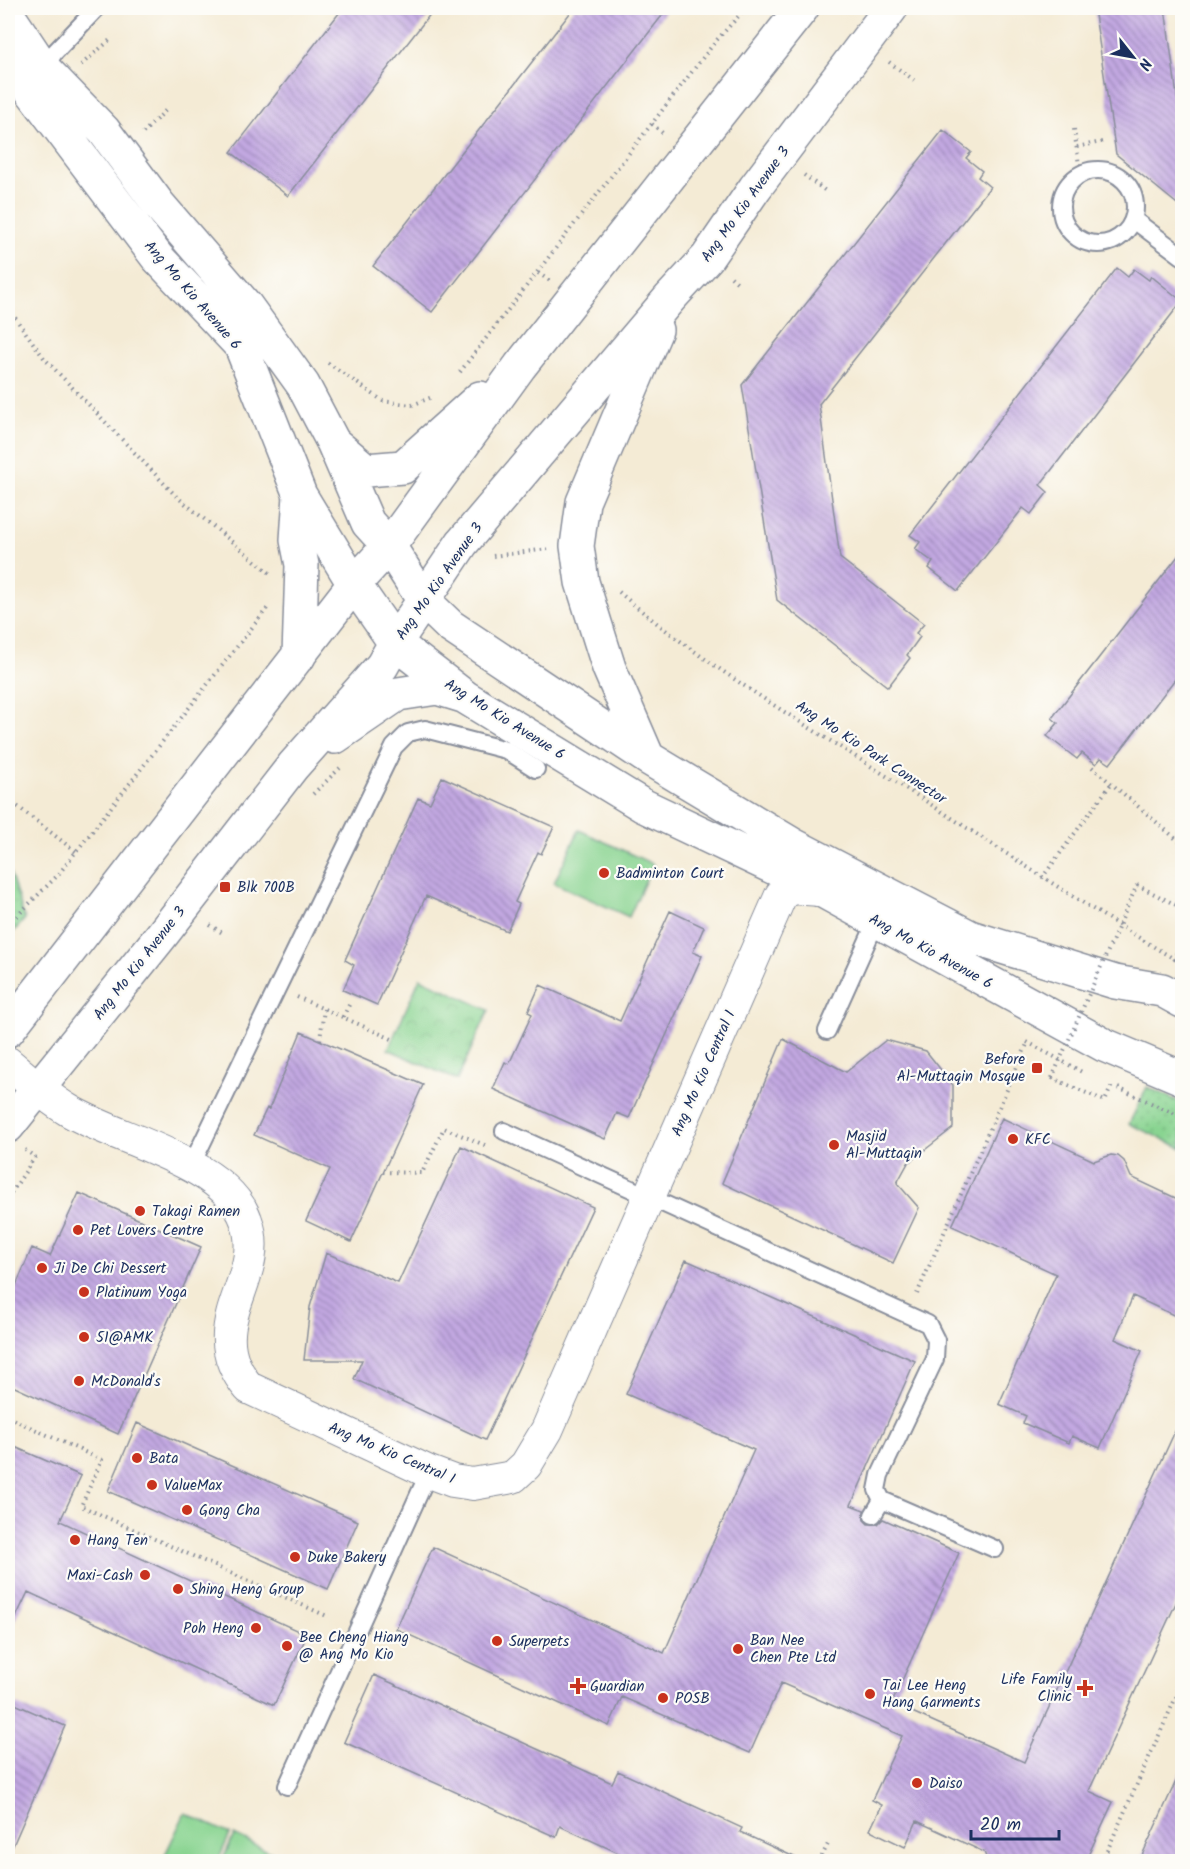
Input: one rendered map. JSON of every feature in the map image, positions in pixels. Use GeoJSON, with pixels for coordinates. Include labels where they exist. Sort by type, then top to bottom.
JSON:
{"type":"FeatureCollection","features":[{"type":"Feature","properties":{"kind":"main road"},"geometry":{"type":"LineString","coordinates":[[8,1030],[354,584],[389,546],[520,366],[802,8]]}},
{"type":"Feature","properties":{"kind":"main road","name":"Ang Mo Kio Avenue 3"},"geometry":{"type":"LineString","coordinates":[[8,1126],[293,766],[382,666],[462,543],[670,298],[707,258],[883,11]]}},
{"type":"Feature","properties":{"kind":"main road","name":"Ang Mo Kio Avenue 6"},"geometry":{"type":"LineString","coordinates":[[8,15],[44,69],[104,132],[159,205],[246,306],[303,385],[333,442],[368,523],[389,546],[424,601],[450,626],[648,758],[793,845],[970,937],[1115,982],[1162,990],[1182,1000]]}},
{"type":"Feature","properties":{"kind":"main road","name":"Ang Mo Kio Avenue 6"},"geometry":{"type":"LineString","coordinates":[[8,60],[157,257],[241,346],[300,495],[354,584],[395,643],[465,697],[642,805],[778,881],[821,890],[1104,1045],[1182,1078]]}},
{"type":"Feature","properties":{"kind":"main road"},"geometry":{"type":"LineString","coordinates":[[648,758],[609,668],[582,582],[577,546],[583,502],[670,298]]}},
{"type":"Feature","properties":{"kind":"main road"},"geometry":{"type":"LineString","coordinates":[[333,442],[366,470],[403,467],[520,366]]}},
{"type":"Feature","properties":{"kind":"main road"},"geometry":{"type":"LineString","coordinates":[[299,656],[302,565],[297,540],[300,495]]}},
{"type":"Feature","properties":{"kind":"main road"},"geometry":{"type":"LineString","coordinates":[[293,766],[398,694],[437,688],[465,697]]}},
{"type":"Feature","properties":{"kind":"street","name":"Ang Mo Kio Central 1"},"geometry":{"type":"LineString","coordinates":[[8,1063],[68,1111],[191,1166],[224,1189],[246,1219],[250,1233],[250,1254],[233,1312],[228,1340],[236,1373],[249,1388],[429,1472],[453,1481],[491,1483],[513,1477],[526,1465],[547,1430],[649,1196],[778,881]]}},
{"type":"Feature","properties":{"kind":"lane"},"geometry":{"type":"LineString","coordinates":[[44,69],[54,53],[97,8]]}},
{"type":"Feature","properties":{"kind":"lane"},"geometry":{"type":"LineString","coordinates":[[1092,170],[1112,172],[1128,183],[1135,201],[1134,220],[1122,236],[1104,244],[1085,243],[1069,231],[1061,213],[1063,194],[1075,178],[1092,170]]}},
{"type":"Feature","properties":{"kind":"lane"},"geometry":{"type":"LineString","coordinates":[[1134,220],[1182,256]]}},
{"type":"Feature","properties":{"kind":"lane"},"geometry":{"type":"LineString","coordinates":[[191,1166],[394,747],[408,734],[425,729],[506,750],[536,769]]}},
{"type":"Feature","properties":{"kind":"lane"},"geometry":{"type":"LineString","coordinates":[[827,1031],[876,922]]}},
{"type":"Feature","properties":{"kind":"lane"},"geometry":{"type":"LineString","coordinates":[[504,1131],[928,1324],[936,1340],[935,1359],[874,1473],[877,1490],[882,1500],[995,1549]]}},
{"type":"Feature","properties":{"kind":"lane"},"geometry":{"type":"LineString","coordinates":[[287,1786],[429,1472]]}},
{"type":"Feature","properties":{"kind":"lane"},"geometry":{"type":"LineString","coordinates":[[873,1515],[882,1500]]}},
{"type":"Feature","properties":{"kind":"path"},"geometry":{"type":"LineString","coordinates":[[454,378],[489,337],[715,42],[746,8]]}},
{"type":"Feature","properties":{"kind":"path"},"geometry":{"type":"LineString","coordinates":[[982,8],[990,13]]}},
{"type":"Feature","properties":{"kind":"path"},"geometry":{"type":"LineString","coordinates":[[91,59],[110,40]]}},
{"type":"Feature","properties":{"kind":"path"},"geometry":{"type":"LineString","coordinates":[[889,62],[914,80]]}},
{"type":"Feature","properties":{"kind":"path"},"geometry":{"type":"LineString","coordinates":[[143,132],[166,110]]}},
{"type":"Feature","properties":{"kind":"path"},"geometry":{"type":"LineString","coordinates":[[1074,129],[1079,165],[1112,172]]}},
{"type":"Feature","properties":{"kind":"path"},"geometry":{"type":"LineString","coordinates":[[1077,147],[1106,141]]}},
{"type":"Feature","properties":{"kind":"path"},"geometry":{"type":"LineString","coordinates":[[804,174],[827,192]]}},
{"type":"Feature","properties":{"kind":"path"},"geometry":{"type":"LineString","coordinates":[[8,308],[44,358],[176,496],[272,574],[272,584]]}},
{"type":"Feature","properties":{"kind":"path"},"geometry":{"type":"LineString","coordinates":[[426,399],[437,394]]}},
{"type":"Feature","properties":{"kind":"path","name":"Ang Mo Kio Park Connector"},"geometry":{"type":"LineString","coordinates":[[613,587],[664,631],[1042,878],[1182,964]]}},
{"type":"Feature","properties":{"kind":"path"},"geometry":{"type":"LineString","coordinates":[[8,925],[76,852],[272,603]]}},
{"type":"Feature","properties":{"kind":"path"},"geometry":{"type":"LineString","coordinates":[[310,796],[342,766]]}},
{"type":"Feature","properties":{"kind":"path"},"geometry":{"type":"LineString","coordinates":[[1092,767],[1182,844]]}},
{"type":"Feature","properties":{"kind":"path"},"geometry":{"type":"LineString","coordinates":[[1042,878],[1111,784]]}},
{"type":"Feature","properties":{"kind":"path"},"geometry":{"type":"LineString","coordinates":[[8,799],[76,852]]}},
{"type":"Feature","properties":{"kind":"path"},"geometry":{"type":"LineString","coordinates":[[1125,1054],[1105,1101],[1052,1078],[1137,885],[1182,908]]}},
{"type":"Feature","properties":{"kind":"path"},"geometry":{"type":"LineString","coordinates":[[212,926],[224,934]]}},
{"type":"Feature","properties":{"kind":"path"},"geometry":{"type":"LineString","coordinates":[[1174,959],[1182,938]]}},
{"type":"Feature","properties":{"kind":"path"},"geometry":{"type":"LineString","coordinates":[[278,988],[392,1039]]}},
{"type":"Feature","properties":{"kind":"path"},"geometry":{"type":"LineString","coordinates":[[343,1017],[350,1003]]}},
{"type":"Feature","properties":{"kind":"path"},"geometry":{"type":"LineString","coordinates":[[320,1040],[324,1009]]}},
{"type":"Feature","properties":{"kind":"path"},"geometry":{"type":"LineString","coordinates":[[907,1315],[1028,1042]]}},
{"type":"Feature","properties":{"kind":"path"},"geometry":{"type":"LineString","coordinates":[[383,1172],[422,1173],[444,1128],[490,1148]]}},
{"type":"Feature","properties":{"kind":"path"},"geometry":{"type":"LineString","coordinates":[[8,1198],[35,1157]]}},
{"type":"Feature","properties":{"kind":"path"},"geometry":{"type":"LineString","coordinates":[[8,1417],[102,1460],[81,1506],[329,1617]]}},
{"type":"Feature","properties":{"kind":"path"},"geometry":{"type":"LineString","coordinates":[[1102,1862],[1182,1684]]}},
{"type":"Feature","properties":{"kind":"path"},"geometry":{"type":"LineString","coordinates":[[819,1862],[828,1844]]}},
{"type":"Feature","properties":{"kind":"path"},"geometry":{"type":"LineString","coordinates":[[852,1855],[868,1862]]}},
{"type":"Feature","properties":{"kind":"green space","name":"Badminton Court"},"geometry":{"type":"Polygon","coordinates":[[[579,830],[653,864],[629,917],[554,883],[579,830]]]}},
{"type":"Feature","properties":{"kind":"green space"},"geometry":{"type":"Polygon","coordinates":[[[8,867],[25,919],[8,938],[8,867]]]}},
{"type":"Feature","properties":{"kind":"green space"},"geometry":{"type":"Polygon","coordinates":[[[420,978],[489,1010],[457,1080],[388,1049],[420,978]]]}},
{"type":"Feature","properties":{"kind":"green space"},"geometry":{"type":"Polygon","coordinates":[[[1147,1087],[1182,1103],[1182,1148],[1129,1124],[1147,1087]]]}},
{"type":"Feature","properties":{"kind":"green space"},"geometry":{"type":"Polygon","coordinates":[[[185,1813],[230,1834],[218,1861],[162,1861],[185,1813]]]}},
{"type":"Feature","properties":{"kind":"green space"},"geometry":{"type":"Polygon","coordinates":[[[234,1835],[289,1861],[222,1861],[234,1835]]]}},
{"type":"Feature","properties":{"kind":"building"},"geometry":{"type":"Polygon","coordinates":[[[343,8],[435,8],[288,196],[231,152],[343,8]]]}},
{"type":"Feature","properties":{"kind":"building"},"geometry":{"type":"Polygon","coordinates":[[[574,8],[668,8],[432,312],[373,266],[574,8]]]}},
{"type":"Feature","properties":{"kind":"building"},"geometry":{"type":"Polygon","coordinates":[[[1094,8],[1165,8],[1179,111],[1182,114],[1182,208],[1116,154],[1094,8]]]}},
{"type":"Feature","properties":{"kind":"building"},"geometry":{"type":"Polygon","coordinates":[[[943,130],[971,152],[966,158],[982,171],[978,177],[990,187],[819,404],[840,558],[924,624],[916,633],[920,637],[907,655],[910,658],[888,687],[777,600],[742,385],[943,130]]]}},
{"type":"Feature","properties":{"kind":"building"},"geometry":{"type":"Polygon","coordinates":[[[1117,268],[1128,277],[1134,269],[1149,280],[1151,276],[1182,301],[1040,485],[1048,492],[1031,514],[1023,508],[958,591],[929,568],[933,562],[915,549],[920,542],[910,535],[1117,268]]]}},
{"type":"Feature","properties":{"kind":"building"},"geometry":{"type":"Polygon","coordinates":[[[1182,551],[1182,670],[1110,764],[1101,758],[1096,764],[1082,753],[1077,759],[1047,736],[1058,723],[1052,718],[1182,551]]]}},
{"type":"Feature","properties":{"kind":"building"},"geometry":{"type":"Polygon","coordinates":[[[442,777],[554,827],[541,854],[538,852],[515,902],[519,904],[507,931],[426,896],[377,1005],[343,990],[354,965],[345,960],[418,798],[430,803],[442,777]]]}},
{"type":"Feature","properties":{"kind":"building"},"geometry":{"type":"Polygon","coordinates":[[[670,911],[704,927],[693,952],[702,956],[629,1118],[617,1113],[605,1139],[493,1089],[505,1062],[509,1064],[532,1014],[528,1012],[540,985],[620,1021],[670,911]]]}},
{"type":"Feature","properties":{"kind":"building"},"geometry":{"type":"Polygon","coordinates":[[[301,1032],[423,1085],[351,1242],[306,1221],[330,1169],[254,1135],[267,1108],[269,1109],[301,1032]]]}},
{"type":"Feature","properties":{"kind":"building","name":"Masjid Al-Muttaqin"},"geometry":{"type":"Polygon","coordinates":[[[783,1039],[846,1072],[886,1040],[926,1051],[953,1085],[953,1128],[908,1163],[897,1183],[919,1208],[893,1263],[722,1183],[783,1039]]]}},
{"type":"Feature","properties":{"kind":"building"},"geometry":{"type":"Polygon","coordinates":[[[1002,1118],[1094,1161],[1111,1155],[1118,1156],[1124,1161],[1131,1177],[1182,1201],[1182,1319],[1133,1296],[1115,1339],[1142,1351],[1100,1448],[1072,1436],[1069,1443],[1023,1423],[1026,1416],[999,1404],[1056,1274],[952,1226],[1002,1118]]]}},
{"type":"Feature","properties":{"kind":"building"},"geometry":{"type":"Polygon","coordinates":[[[461,1146],[593,1207],[485,1440],[354,1379],[362,1360],[304,1360],[310,1307],[326,1253],[398,1283],[461,1146]]]}},
{"type":"Feature","properties":{"kind":"building","name":"51@AMK"},"geometry":{"type":"Polygon","coordinates":[[[79,1193],[201,1247],[118,1434],[8,1384],[8,1287],[14,1290],[32,1248],[50,1256],[79,1193]]]}},
{"type":"Feature","properties":{"kind":"building"},"geometry":{"type":"Polygon","coordinates":[[[686,1260],[915,1361],[851,1505],[864,1510],[864,1520],[868,1524],[878,1524],[883,1519],[959,1553],[892,1703],[1024,1762],[1182,1416],[1182,1590],[1089,1791],[1113,1802],[1085,1862],[988,1862],[984,1852],[917,1821],[905,1847],[870,1830],[882,1805],[872,1800],[902,1736],[781,1683],[750,1753],[622,1697],[609,1726],[396,1629],[433,1547],[664,1653],[754,1450],[626,1394],[686,1260]]]}},
{"type":"Feature","properties":{"kind":"building"},"geometry":{"type":"Polygon","coordinates":[[[137,1423],[358,1521],[328,1589],[108,1491],[137,1423]]]}},
{"type":"Feature","properties":{"kind":"building"},"geometry":{"type":"Polygon","coordinates":[[[8,1444],[81,1476],[60,1521],[307,1635],[274,1705],[28,1592],[8,1634],[8,1444]]]}},
{"type":"Feature","properties":{"kind":"building"},"geometry":{"type":"Polygon","coordinates":[[[374,1675],[612,1783],[618,1771],[742,1828],[740,1832],[805,1862],[638,1862],[560,1826],[556,1837],[344,1742],[374,1675]]]}},
{"type":"Feature","properties":{"kind":"building"},"geometry":{"type":"Polygon","coordinates":[[[8,1701],[65,1726],[8,1857],[8,1701]]]}},
{"type":"Feature","properties":{"kind":"building"},"geometry":{"type":"Polygon","coordinates":[[[1182,1768],[1182,1862],[1139,1862],[1182,1768]]]}},
{"type":"Feature","properties":{"kind":"place","name":"Badminton Court"},"geometry":{"type":"Point","coordinates":[604,873]}},
{"type":"Feature","properties":{"kind":"place","name":"Blk 700B"},"geometry":{"type":"Point","coordinates":[225,887]}},
{"type":"Feature","properties":{"kind":"place","name":"Before Al-Muttaqin Mosque"},"geometry":{"type":"Point","coordinates":[1037,1068]}},
{"type":"Feature","properties":{"kind":"place","name":"KFC"},"geometry":{"type":"Point","coordinates":[1013,1139]}},
{"type":"Feature","properties":{"kind":"place","name":"Masjid Al-Muttaqin"},"geometry":{"type":"Point","coordinates":[834,1145]}},
{"type":"Feature","properties":{"kind":"place","name":"Takagi Ramen"},"geometry":{"type":"Point","coordinates":[140,1211]}},
{"type":"Feature","properties":{"kind":"place","name":"Pet Lovers Centre"},"geometry":{"type":"Point","coordinates":[78,1230]}},
{"type":"Feature","properties":{"kind":"place","name":"Ji De Chi Dessert"},"geometry":{"type":"Point","coordinates":[42,1268]}},
{"type":"Feature","properties":{"kind":"place","name":"Platinum Yoga"},"geometry":{"type":"Point","coordinates":[84,1292]}},
{"type":"Feature","properties":{"kind":"place","name":"51@AMK"},"geometry":{"type":"Point","coordinates":[84,1337]}},
{"type":"Feature","properties":{"kind":"place","name":"McDonald's"},"geometry":{"type":"Point","coordinates":[79,1381]}},
{"type":"Feature","properties":{"kind":"place","name":"Bata"},"geometry":{"type":"Point","coordinates":[137,1458]}},
{"type":"Feature","properties":{"kind":"place","name":"ValueMax"},"geometry":{"type":"Point","coordinates":[152,1485]}},
{"type":"Feature","properties":{"kind":"place","name":"Gong Cha"},"geometry":{"type":"Point","coordinates":[187,1510]}},
{"type":"Feature","properties":{"kind":"place","name":"Hang Ten"},"geometry":{"type":"Point","coordinates":[75,1540]}},
{"type":"Feature","properties":{"kind":"place","name":"Duke Bakery"},"geometry":{"type":"Point","coordinates":[295,1557]}},
{"type":"Feature","properties":{"kind":"place","name":"Maxi-Cash"},"geometry":{"type":"Point","coordinates":[145,1575]}},
{"type":"Feature","properties":{"kind":"place","name":"Shing Heng Group"},"geometry":{"type":"Point","coordinates":[178,1589]}},
{"type":"Feature","properties":{"kind":"place","name":"Poh Heng"},"geometry":{"type":"Point","coordinates":[256,1628]}},
{"type":"Feature","properties":{"kind":"place","name":"Superpets"},"geometry":{"type":"Point","coordinates":[497,1641]}},
{"type":"Feature","properties":{"kind":"place","name":"Bee Cheng Hiang @ Ang Mo Kio"},"geometry":{"type":"Point","coordinates":[287,1646]}},
{"type":"Feature","properties":{"kind":"place","name":"Ban Nee Chen Pte Ltd"},"geometry":{"type":"Point","coordinates":[738,1649]}},
{"type":"Feature","properties":{"kind":"place","name":"Guardian"},"geometry":{"type":"Point","coordinates":[578,1686]}},
{"type":"Feature","properties":{"kind":"place","name":"Life Family Clinic"},"geometry":{"type":"Point","coordinates":[1085,1688]}},
{"type":"Feature","properties":{"kind":"place","name":"Tai Lee Heng Hang Garments"},"geometry":{"type":"Point","coordinates":[870,1694]}},
{"type":"Feature","properties":{"kind":"place","name":"POSB"},"geometry":{"type":"Point","coordinates":[663,1698]}},
{"type":"Feature","properties":{"kind":"place","name":"Daiso"},"geometry":{"type":"Point","coordinates":[917,1783]}}]}
